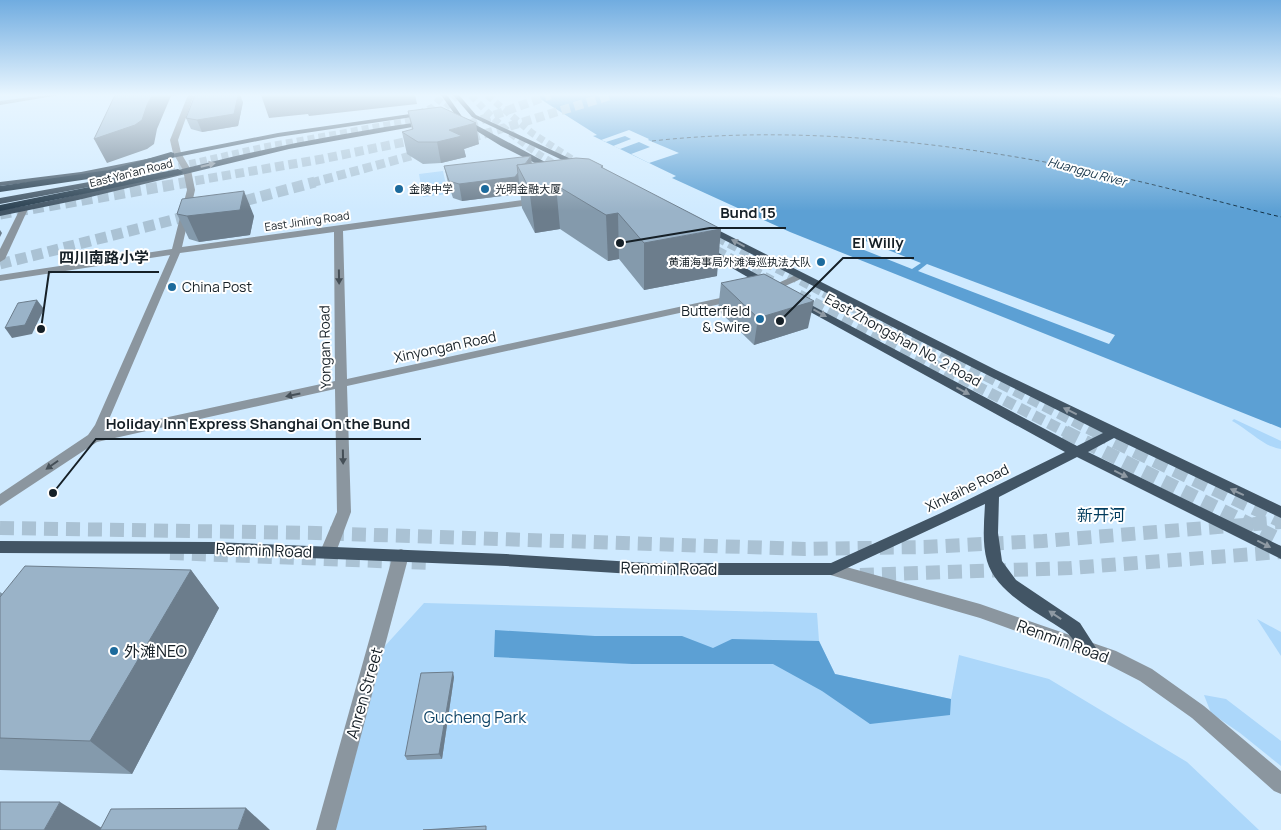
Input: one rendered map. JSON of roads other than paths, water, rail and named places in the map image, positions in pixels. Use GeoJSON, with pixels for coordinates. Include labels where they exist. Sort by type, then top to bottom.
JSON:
{"type":"FeatureCollection","features":[{"type":"Feature","properties":{"kind":"highway"},"geometry":{"type":"LineString","coordinates":[[0,195],[130,168],[154,162],[174,154]]}},
{"type":"Feature","properties":{"kind":"highway"},"geometry":{"type":"LineString","coordinates":[[31,204],[151,170]]}},
{"type":"Feature","properties":{"kind":"highway"},"geometry":{"type":"LineString","coordinates":[[0,189],[52,184],[151,170]]}},
{"type":"Feature","properties":{"kind":"highway"},"geometry":{"type":"LineString","coordinates":[[0,207],[31,204],[182,171]]}},
{"type":"Feature","properties":{"kind":"main road","name":"East Yan'an Road"},"geometry":{"type":"LineString","coordinates":[[0,184],[89,172],[174,154],[289,134]]}},
{"type":"Feature","properties":{"kind":"main road","name":"East Yan'an Road"},"geometry":{"type":"LineString","coordinates":[[182,171],[304,143],[361,134]]}},
{"type":"Feature","properties":{"kind":"main road"},"geometry":{"type":"LineString","coordinates":[[487,134],[563,173]]}},
{"type":"Feature","properties":{"kind":"main road"},"geometry":{"type":"LineString","coordinates":[[511,134],[592,170]]}},
{"type":"Feature","properties":{"kind":"main road"},"geometry":{"type":"LineString","coordinates":[[0,195],[59,188],[151,170]]}},
{"type":"Feature","properties":{"kind":"main road"},"geometry":{"type":"LineString","coordinates":[[0,201],[60,191],[151,170]]}},
{"type":"Feature","properties":{"kind":"main road"},"geometry":{"type":"LineString","coordinates":[[0,213],[31,204]]}},
{"type":"Feature","properties":{"kind":"main road","name":"East Zhongshan No. 2 Road"},"geometry":{"type":"LineString","coordinates":[[694,221],[1114,433],[1281,512]]}},
{"type":"Feature","properties":{"kind":"main road","name":"East Zhongshan No. 2 Road"},"geometry":{"type":"LineString","coordinates":[[693,242],[1077,452],[1281,553]]}},
{"type":"Feature","properties":{"kind":"main road","name":"Xinkaihe Road"},"geometry":{"type":"LineString","coordinates":[[832,569],[992,494],[1114,433]]}},
{"type":"Feature","properties":{"kind":"main road"},"geometry":{"type":"LineString","coordinates":[[992,494],[991,533],[995,562],[1010,585],[1074,628],[1088,648]]}},
{"type":"Feature","properties":{"kind":"main road","name":"Renmin Road"},"geometry":{"type":"LineString","coordinates":[[0,547],[214,548],[401,555],[649,568],[832,569]]}},
{"type":"Feature","properties":{"kind":"street"},"geometry":{"type":"LineString","coordinates":[[0,501],[93,438],[101,426],[176,251],[191,190],[174,154],[174,140],[176,134]]}},
{"type":"Feature","properties":{"kind":"street","name":"East Jinling Road"},"geometry":{"type":"LineString","coordinates":[[0,278],[548,198]]}},
{"type":"Feature","properties":{"kind":"street"},"geometry":{"type":"LineString","coordinates":[[0,259],[31,204]]}},
{"type":"Feature","properties":{"kind":"street","name":"Yongan Road"},"geometry":{"type":"LineString","coordinates":[[328,552],[344,512],[338,229]]}},
{"type":"Feature","properties":{"kind":"street","name":"Xinyongan Road"},"geometry":{"type":"LineString","coordinates":[[93,438],[753,294],[775,288],[800,276]]}},
{"type":"Feature","properties":{"kind":"street","name":"Anren Street"},"geometry":{"type":"LineString","coordinates":[[326,830],[401,555]]}},
{"type":"Feature","properties":{"kind":"street","name":"Renmin Road"},"geometry":{"type":"LineString","coordinates":[[832,569],[980,611],[1088,648],[1146,676],[1198,712],[1281,784]]}},
{"type":"Feature","properties":{"kind":"water","name":"Huangpu River"},"geometry":{"type":"Polygon","coordinates":[[[595,134],[1281,134],[1281,428],[790,232],[672,178],[676,176],[593,136],[597,135],[595,134]]]}},
{"type":"Feature","properties":{"kind":"water"},"geometry":{"type":"Polygon","coordinates":[[[495,630],[595,636],[682,636],[713,648],[732,639],[819,641],[835,674],[951,699],[950,715],[870,724],[822,691],[773,664],[632,664],[494,657],[495,630]]]}},
{"type":"Feature","properties":{"kind":"tunnel"},"geometry":{"type":"LineString","coordinates":[[157,171],[264,147],[338,134]]}},
{"type":"Feature","properties":{"kind":"tunnel"},"geometry":{"type":"LineString","coordinates":[[458,142],[485,134]]}},
{"type":"Feature","properties":{"kind":"tunnel"},"geometry":{"type":"LineString","coordinates":[[511,134],[538,154],[564,169]]}},
{"type":"Feature","properties":{"kind":"tunnel"},"geometry":{"type":"LineString","coordinates":[[533,134],[584,167]]}},
{"type":"Feature","properties":{"kind":"tunnel"},"geometry":{"type":"LineString","coordinates":[[182,183],[322,159],[424,138]]}},
{"type":"Feature","properties":{"kind":"tunnel"},"geometry":{"type":"LineString","coordinates":[[311,183],[429,151]]}},
{"type":"Feature","properties":{"kind":"tunnel"},"geometry":{"type":"LineString","coordinates":[[0,214],[189,182]]}},
{"type":"Feature","properties":{"kind":"tunnel"},"geometry":{"type":"LineString","coordinates":[[229,205],[315,182]]}},
{"type":"Feature","properties":{"kind":"tunnel"},"geometry":{"type":"LineString","coordinates":[[0,264],[200,213]]}},
{"type":"Feature","properties":{"kind":"tunnel"},"geometry":{"type":"LineString","coordinates":[[705,231],[826,294]]}},
{"type":"Feature","properties":{"kind":"tunnel"},"geometry":{"type":"LineString","coordinates":[[705,244],[775,282]]}},
{"type":"Feature","properties":{"kind":"tunnel"},"geometry":{"type":"LineString","coordinates":[[824,292],[1096,432]]}},
{"type":"Feature","properties":{"kind":"tunnel"},"geometry":{"type":"LineString","coordinates":[[799,295],[1068,433]]}},
{"type":"Feature","properties":{"kind":"tunnel"},"geometry":{"type":"LineString","coordinates":[[1065,432],[1250,524]]}},
{"type":"Feature","properties":{"kind":"tunnel"},"geometry":{"type":"LineString","coordinates":[[1096,432],[1281,521]]}},
{"type":"Feature","properties":{"kind":"tunnel"},"geometry":{"type":"LineString","coordinates":[[1250,524],[1281,522]]}},
{"type":"Feature","properties":{"kind":"tunnel"},"geometry":{"type":"LineString","coordinates":[[0,528],[316,533],[805,549],[924,547],[1043,541],[1250,524]]}},
{"type":"Feature","properties":{"kind":"tunnel"},"geometry":{"type":"LineString","coordinates":[[1250,524],[1281,540]]}},
{"type":"Feature","properties":{"kind":"tunnel"},"geometry":{"type":"LineString","coordinates":[[860,575],[1070,568],[1281,552]]}},
{"type":"Feature","properties":{"kind":"tunnel"},"geometry":{"type":"LineString","coordinates":[[170,553],[430,563]]}},
{"type":"Feature","properties":{"kind":"place","name":"金陵中学"},"geometry":{"type":"Point","coordinates":[399,189]}},
{"type":"Feature","properties":{"kind":"place","name":"光明金融大厦"},"geometry":{"type":"Point","coordinates":[485,189]}},
{"type":"Feature","properties":{"kind":"place","name":"Bund 15"},"geometry":{"type":"Point","coordinates":[620,243]}},
{"type":"Feature","properties":{"kind":"place","name":"黄浦海事局外滩海巡执法大队"},"geometry":{"type":"Point","coordinates":[821,262]}},
{"type":"Feature","properties":{"kind":"place","name":"China Post"},"geometry":{"type":"Point","coordinates":[172,287]}},
{"type":"Feature","properties":{"kind":"place","name":"Butterfield & Swire"},"geometry":{"type":"Point","coordinates":[760,319]}},
{"type":"Feature","properties":{"kind":"place","name":"El Willy"},"geometry":{"type":"Point","coordinates":[780,321]}},
{"type":"Feature","properties":{"kind":"place","name":"四川南路小学"},"geometry":{"type":"Point","coordinates":[41,329]}},
{"type":"Feature","properties":{"kind":"place","name":"Holiday Inn Express Shanghai On the Bund"},"geometry":{"type":"Point","coordinates":[53,493]}},
{"type":"Feature","properties":{"kind":"place","name":"外滩NEO"},"geometry":{"type":"Point","coordinates":[114,651]}},
{"type":"Feature","properties":{"kind":"district","name":"新开河"},"geometry":{"type":"Point","coordinates":[1101,515]}},
{"type":"Feature","properties":{"kind":"park label","name":"Gucheng Park"},"geometry":{"type":"Point","coordinates":[475,717]}}]}
